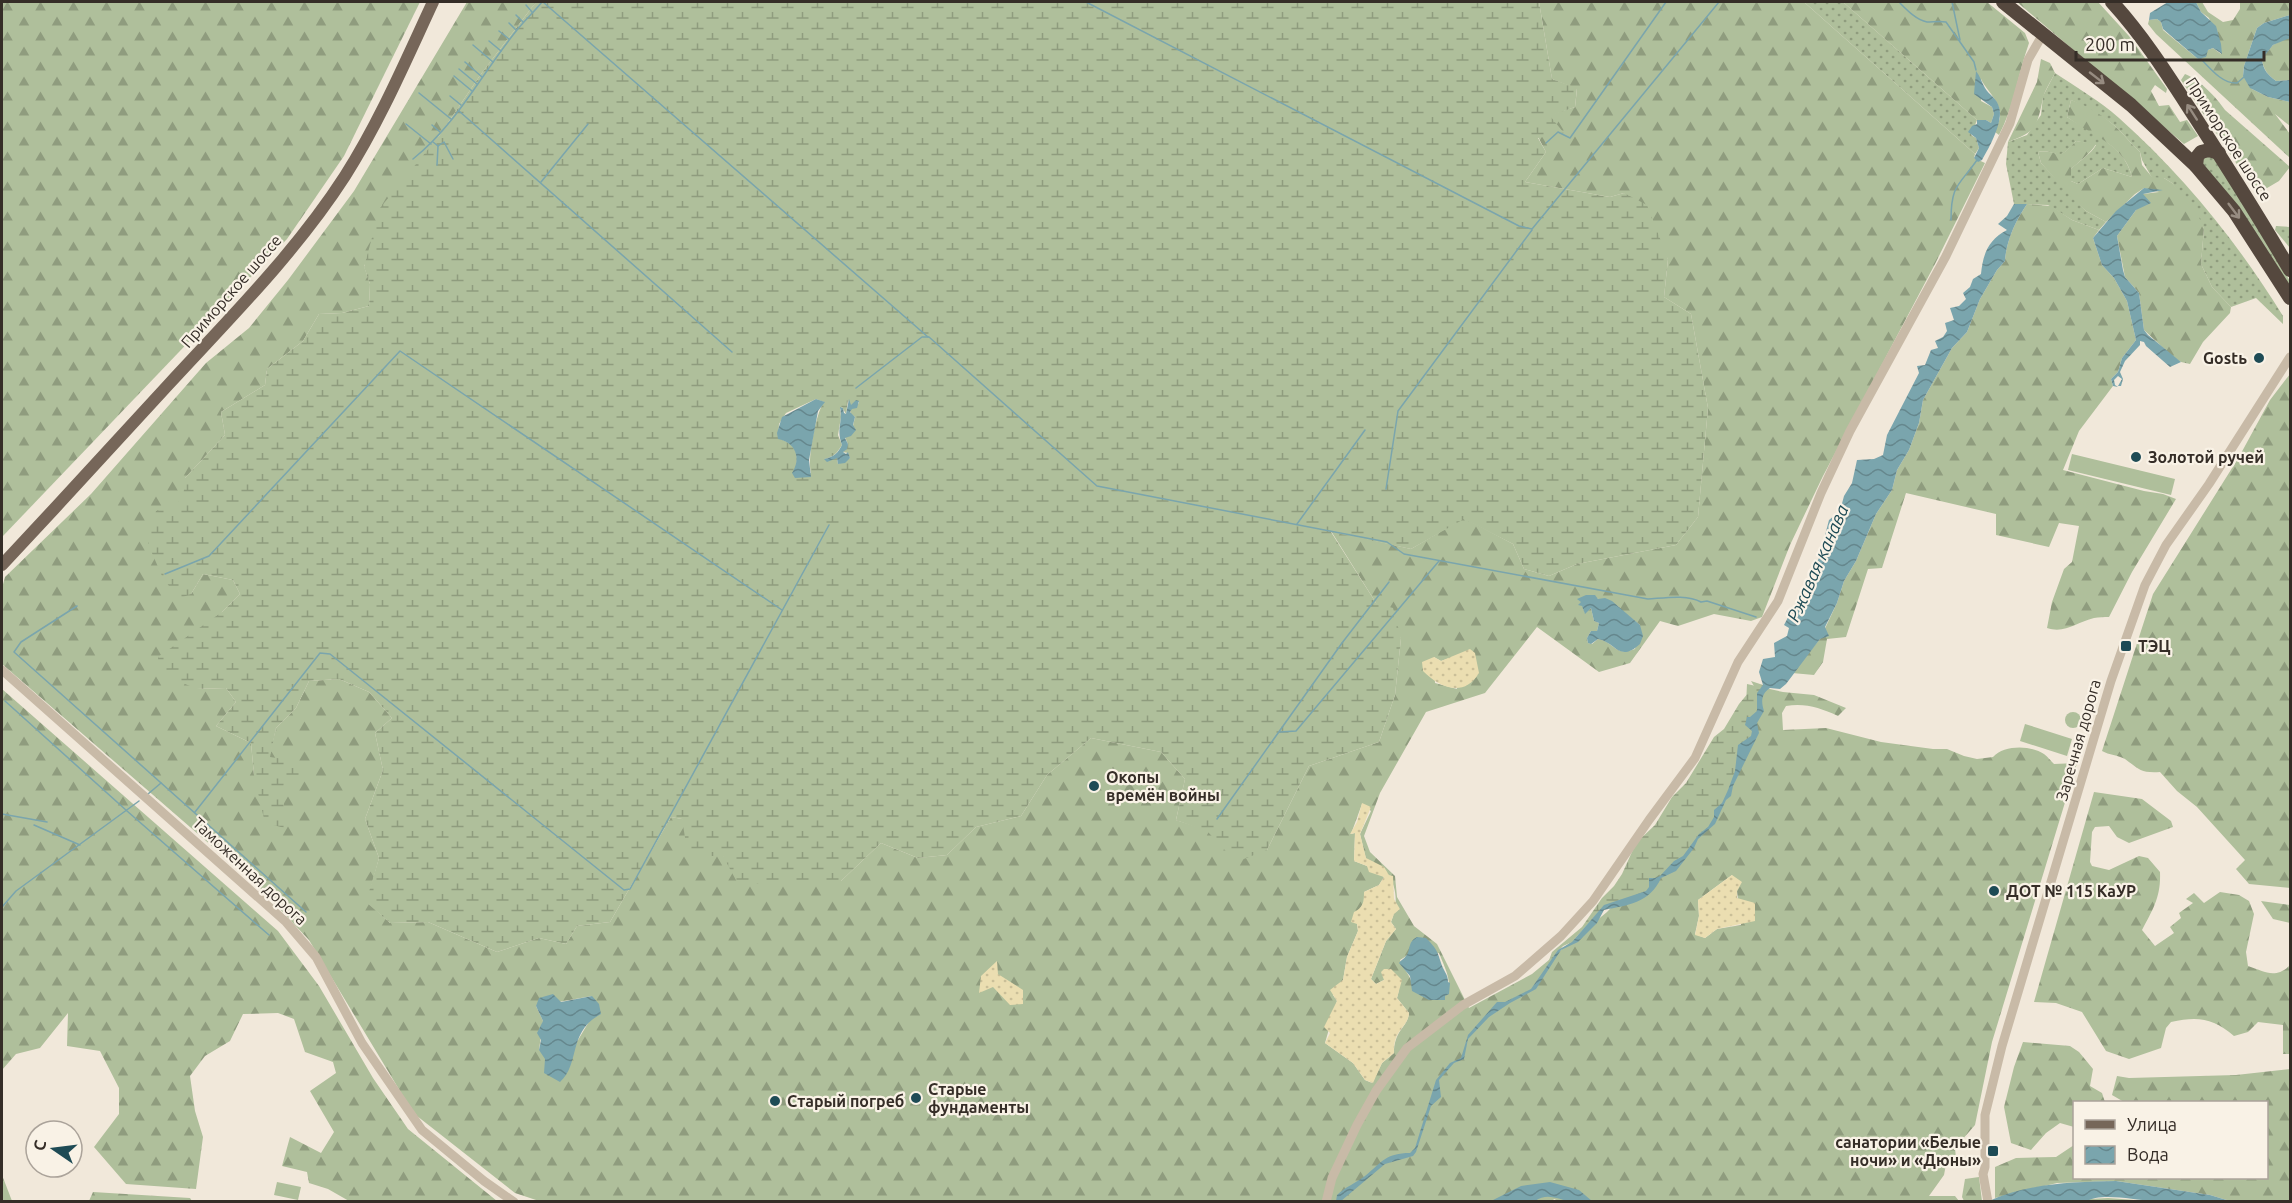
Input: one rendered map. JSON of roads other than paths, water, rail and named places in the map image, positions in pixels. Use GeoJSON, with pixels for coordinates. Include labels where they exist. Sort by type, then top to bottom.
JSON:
{"type":"FeatureCollection","features":[{"type":"Feature","properties":{"kind":"highway"},"geometry":{"type":"LineString","coordinates":[[2003,2],[2131,105],[2196,166],[2234,211],[2290,298]]}},
{"type":"Feature","properties":{"kind":"highway","name":"Приморское шоссе"},"geometry":{"type":"LineString","coordinates":[[2112,2],[2148,46],[2219,153],[2290,270]]}},
{"type":"Feature","properties":{"kind":"highway"},"geometry":{"type":"LineString","coordinates":[[2196,166],[2197,157],[2201,152],[2209,150],[2219,153]]}},
{"type":"Feature","properties":{"kind":"main road","name":"Приморское шоссе"},"geometry":{"type":"LineString","coordinates":[[2,564],[198,354],[305,231],[339,185],[367,138],[433,2]]}},
{"type":"Feature","properties":{"kind":"street"},"geometry":{"type":"LineString","coordinates":[[1326,1202],[1332,1178],[1361,1117],[1381,1083],[1407,1048],[1463,1005],[1515,976],[1567,930],[1593,901],[1695,758],[1737,662],[1778,601],[1821,493],[1850,431],[1946,256],[2010,123],[2028,60],[2043,34]]}},
{"type":"Feature","properties":{"kind":"street","name":"Заречная дорога"},"geometry":{"type":"LineString","coordinates":[[1986,1171],[1985,1115],[2002,1046],[2111,681],[2145,585],[2166,545],[2215,475],[2290,357]]}},
{"type":"Feature","properties":{"kind":"street","name":"Таможенная дорога"},"geometry":{"type":"LineString","coordinates":[[2,670],[286,922],[316,957],[362,1043],[422,1130],[484,1181],[514,1202]]}},
{"type":"Feature","properties":{"kind":"street"},"geometry":{"type":"LineString","coordinates":[[1986,1171],[1988,1202]]}},
{"type":"Feature","properties":{"kind":"street"},"geometry":{"type":"LineString","coordinates":[[1986,1171],[1994,1202]]}},
{"type":"Feature","properties":{"kind":"water"},"geometry":{"type":"Polygon","coordinates":[[[2168,2],[2196,2],[2201,12],[2216,26],[2222,54],[2213,48],[2208,50],[2206,57],[2198,59],[2163,29],[2161,22],[2157,19],[2149,20],[2150,13],[2168,2]]]}},
{"type":"Feature","properties":{"kind":"water"},"geometry":{"type":"Polygon","coordinates":[[[2290,15],[2290,38],[2273,45],[2262,59],[2266,72],[2276,81],[2290,80],[2290,102],[2268,97],[2250,88],[2243,76],[2244,66],[2257,28],[2264,23],[2290,15]]]}},
{"type":"Feature","properties":{"kind":"water"},"geometry":{"type":"Polygon","coordinates":[[[1976,71],[1987,90],[1997,101],[2000,113],[1992,142],[1982,160],[1978,162],[1974,158],[1979,148],[1976,138],[1968,132],[1972,126],[1977,124],[1977,120],[1986,120],[1991,123],[1994,114],[1992,107],[1974,94],[1976,71]]]}},
{"type":"Feature","properties":{"kind":"water"},"geometry":{"type":"Polygon","coordinates":[[[2144,188],[2163,190],[2143,194],[2151,203],[2136,210],[2117,236],[2123,270],[2125,277],[2139,293],[2144,330],[2181,362],[2170,367],[2144,342],[2140,341],[2140,345],[2125,361],[2120,372],[2123,379],[2121,386],[2118,386],[2122,379],[2118,376],[2114,380],[2118,387],[2113,386],[2111,379],[2118,372],[2122,358],[2136,340],[2127,301],[2114,278],[2102,265],[2093,238],[2116,211],[2144,188]]]}},
{"type":"Feature","properties":{"kind":"water","name":"Ржавая канава"},"geometry":{"type":"Polygon","coordinates":[[[2014,204],[2027,204],[2012,231],[2005,261],[1980,299],[1967,332],[1952,348],[1923,400],[1919,423],[1909,450],[1897,470],[1892,490],[1876,514],[1825,627],[1829,636],[1820,639],[1786,684],[1780,689],[1770,688],[1763,696],[1764,711],[1757,723],[1759,733],[1733,786],[1731,796],[1726,800],[1715,824],[1698,839],[1694,848],[1676,871],[1661,878],[1651,893],[1637,902],[1604,910],[1597,923],[1578,942],[1561,950],[1536,989],[1489,1017],[1468,1039],[1464,1059],[1454,1063],[1439,1080],[1441,1097],[1431,1106],[1413,1156],[1385,1164],[1341,1201],[1336,1201],[1340,1192],[1365,1176],[1385,1159],[1402,1153],[1410,1153],[1415,1148],[1436,1080],[1450,1063],[1461,1058],[1468,1035],[1497,1002],[1505,1002],[1531,989],[1558,950],[1572,942],[1604,905],[1646,891],[1649,887],[1649,878],[1660,876],[1674,861],[1683,856],[1699,834],[1708,827],[1714,817],[1714,810],[1722,803],[1735,771],[1738,745],[1751,736],[1752,731],[1745,725],[1747,717],[1757,711],[1757,693],[1763,685],[1759,672],[1763,659],[1775,657],[1774,643],[1787,636],[1789,628],[1784,625],[1819,558],[1829,520],[1840,511],[1844,496],[1852,483],[1857,460],[1874,459],[1883,455],[1887,435],[1919,373],[1917,366],[1925,365],[1931,350],[1938,348],[1935,341],[1943,337],[1947,331],[1945,323],[1954,320],[1950,308],[1959,306],[1966,299],[1963,293],[1970,287],[1973,279],[1981,274],[1988,248],[1995,238],[2007,230],[1998,224],[2007,216],[2014,204]]]}},
{"type":"Feature","properties":{"kind":"water"},"geometry":{"type":"Polygon","coordinates":[[[816,399],[825,402],[818,411],[809,460],[811,477],[795,478],[792,473],[796,462],[795,451],[789,443],[778,439],[777,433],[782,417],[816,399]]]}},
{"type":"Feature","properties":{"kind":"water"},"geometry":{"type":"Polygon","coordinates":[[[849,399],[851,405],[856,400],[859,401],[857,408],[850,412],[855,417],[853,425],[856,430],[851,436],[845,438],[848,444],[847,449],[843,452],[846,454],[848,452],[850,458],[845,463],[838,464],[837,458],[827,462],[824,459],[835,454],[842,445],[840,407],[846,414],[849,399]]]}},
{"type":"Feature","properties":{"kind":"water"},"geometry":{"type":"Polygon","coordinates":[[[1586,595],[1595,595],[1598,599],[1605,598],[1612,601],[1640,625],[1643,636],[1640,644],[1627,652],[1622,652],[1598,639],[1591,644],[1588,643],[1587,638],[1591,631],[1597,631],[1599,623],[1594,621],[1591,608],[1585,614],[1582,606],[1578,605],[1581,602],[1577,599],[1586,595]]]}},
{"type":"Feature","properties":{"kind":"water"},"geometry":{"type":"Polygon","coordinates":[[[1417,937],[1426,938],[1437,952],[1450,983],[1449,994],[1445,996],[1445,1000],[1429,1000],[1412,991],[1410,976],[1399,963],[1407,954],[1412,941],[1417,937]]]}},
{"type":"Feature","properties":{"kind":"water"},"geometry":{"type":"Polygon","coordinates":[[[553,994],[561,1002],[592,996],[599,1004],[601,1014],[590,1021],[583,1030],[570,1066],[560,1082],[544,1073],[545,1059],[539,1050],[541,1040],[537,1033],[543,1021],[536,1006],[539,998],[553,994]]]}},
{"type":"Feature","properties":{"kind":"water"},"geometry":{"type":"Polygon","coordinates":[[[2116,1181],[2210,1195],[2230,1201],[2161,1202],[2099,1197],[2086,1202],[1987,1202],[2034,1187],[2116,1181]]]}},
{"type":"Feature","properties":{"kind":"water"},"geometry":{"type":"Polygon","coordinates":[[[1550,1182],[1579,1190],[1592,1201],[1572,1202],[1544,1197],[1535,1201],[1491,1201],[1521,1186],[1550,1182]]]}},
{"type":"Feature","properties":{"kind":"waterway"},"geometry":{"type":"LineString","coordinates":[[413,159],[443,130],[504,46],[542,2]]}},
{"type":"Feature","properties":{"kind":"waterway"},"geometry":{"type":"LineString","coordinates":[[543,2],[928,337]]}},
{"type":"Feature","properties":{"kind":"waterway"},"geometry":{"type":"LineString","coordinates":[[1086,2],[1519,226],[1532,229],[1719,2]]}},
{"type":"Feature","properties":{"kind":"waterway"},"geometry":{"type":"LineString","coordinates":[[1546,143],[1558,132],[1570,138],[1666,2]]}},
{"type":"Feature","properties":{"kind":"waterway"},"geometry":{"type":"LineString","coordinates":[[1899,2],[1923,21],[1946,22],[1974,62],[1976,70]]}},
{"type":"Feature","properties":{"kind":"waterway"},"geometry":{"type":"LineString","coordinates":[[1952,2],[1960,40]]}},
{"type":"Feature","properties":{"kind":"waterway"},"geometry":{"type":"LineString","coordinates":[[526,5],[532,12]]}},
{"type":"Feature","properties":{"kind":"waterway"},"geometry":{"type":"LineString","coordinates":[[516,15],[523,22]]}},
{"type":"Feature","properties":{"kind":"waterway"},"geometry":{"type":"LineString","coordinates":[[509,23],[516,30]]}},
{"type":"Feature","properties":{"kind":"waterway"},"geometry":{"type":"LineString","coordinates":[[499,31],[509,39]]}},
{"type":"Feature","properties":{"kind":"waterway"},"geometry":{"type":"LineString","coordinates":[[489,41],[501,51]]}},
{"type":"Feature","properties":{"kind":"waterway"},"geometry":{"type":"LineString","coordinates":[[473,45],[493,62]]}},
{"type":"Feature","properties":{"kind":"waterway"},"geometry":{"type":"LineString","coordinates":[[2200,58],[2226,81],[2237,83],[2244,77]]}},
{"type":"Feature","properties":{"kind":"waterway"},"geometry":{"type":"LineString","coordinates":[[465,62],[482,77]]}},
{"type":"Feature","properties":{"kind":"waterway"},"geometry":{"type":"LineString","coordinates":[[459,69],[477,84]]}},
{"type":"Feature","properties":{"kind":"waterway"},"geometry":{"type":"LineString","coordinates":[[454,76],[472,91]]}},
{"type":"Feature","properties":{"kind":"waterway"},"geometry":{"type":"LineString","coordinates":[[419,93],[451,119]]}},
{"type":"Feature","properties":{"kind":"waterway"},"geometry":{"type":"LineString","coordinates":[[450,96],[461,105]]}},
{"type":"Feature","properties":{"kind":"waterway"},"geometry":{"type":"LineString","coordinates":[[459,111],[732,352]]}},
{"type":"Feature","properties":{"kind":"waterway"},"geometry":{"type":"LineString","coordinates":[[406,124],[431,144]]}},
{"type":"Feature","properties":{"kind":"waterway"},"geometry":{"type":"LineString","coordinates":[[541,182],[588,124]]}},
{"type":"Feature","properties":{"kind":"waterway"},"geometry":{"type":"LineString","coordinates":[[432,125],[440,132]]}},
{"type":"Feature","properties":{"kind":"waterway"},"geometry":{"type":"LineString","coordinates":[[433,142],[438,146],[437,165]]}},
{"type":"Feature","properties":{"kind":"waterway"},"geometry":{"type":"LineString","coordinates":[[438,146],[444,142],[453,159]]}},
{"type":"Feature","properties":{"kind":"waterway"},"geometry":{"type":"LineString","coordinates":[[1951,220],[1954,192],[1977,160]]}},
{"type":"Feature","properties":{"kind":"waterway"},"geometry":{"type":"LineString","coordinates":[[1386,489],[1398,411],[1532,230]]}},
{"type":"Feature","properties":{"kind":"waterway"},"geometry":{"type":"LineString","coordinates":[[856,388],[922,337],[929,337],[1097,486],[1387,542],[1404,554],[1648,599],[1682,597],[1701,602],[1707,601],[1756,617]]}},
{"type":"Feature","properties":{"kind":"waterway"},"geometry":{"type":"LineString","coordinates":[[165,574],[209,556],[400,351],[782,610]]}},
{"type":"Feature","properties":{"kind":"waterway"},"geometry":{"type":"LineString","coordinates":[[1297,524],[1365,430]]}},
{"type":"Feature","properties":{"kind":"waterway"},"geometry":{"type":"LineString","coordinates":[[195,812],[320,653],[330,654],[624,890],[630,889],[829,525]]}},
{"type":"Feature","properties":{"kind":"waterway"},"geometry":{"type":"LineString","coordinates":[[1280,732],[1296,731],[1439,561]]}},
{"type":"Feature","properties":{"kind":"waterway"},"geometry":{"type":"LineString","coordinates":[[1217,819],[1342,643],[1389,582]]}},
{"type":"Feature","properties":{"kind":"waterway"},"geometry":{"type":"LineString","coordinates":[[77,606],[21,642],[14,652],[306,912]]}},
{"type":"Feature","properties":{"kind":"waterway"},"geometry":{"type":"LineString","coordinates":[[5,701],[269,935]]}},
{"type":"Feature","properties":{"kind":"waterway"},"geometry":{"type":"LineString","coordinates":[[148,794],[161,783]]}},
{"type":"Feature","properties":{"kind":"waterway"},"geometry":{"type":"LineString","coordinates":[[2,907],[16,891],[139,801]]}},
{"type":"Feature","properties":{"kind":"waterway"},"geometry":{"type":"LineString","coordinates":[[2,814],[47,822]]}},
{"type":"Feature","properties":{"kind":"waterway"},"geometry":{"type":"LineString","coordinates":[[34,825],[80,845]]}},
{"type":"Feature","properties":{"kind":"place","name":"Gostь"},"geometry":{"type":"Point","coordinates":[2259,358]}},
{"type":"Feature","properties":{"kind":"place","name":"Золотой ручей"},"geometry":{"type":"Point","coordinates":[2136,457]}},
{"type":"Feature","properties":{"kind":"place","name":"ТЭЦ"},"geometry":{"type":"Point","coordinates":[2126,646]}},
{"type":"Feature","properties":{"kind":"place","name":"Окопы времён войны"},"geometry":{"type":"Point","coordinates":[1094,786]}},
{"type":"Feature","properties":{"kind":"place","name":"ДОТ № 115 КаУР"},"geometry":{"type":"Point","coordinates":[1994,891]}},
{"type":"Feature","properties":{"kind":"place","name":"Старые фундаменты"},"geometry":{"type":"Point","coordinates":[916,1098]}},
{"type":"Feature","properties":{"kind":"place","name":"Старый погреб"},"geometry":{"type":"Point","coordinates":[775,1101]}},
{"type":"Feature","properties":{"kind":"place","name":"санатории «Белые ночи» и «Дюны»"},"geometry":{"type":"Point","coordinates":[1993,1151]}}]}
